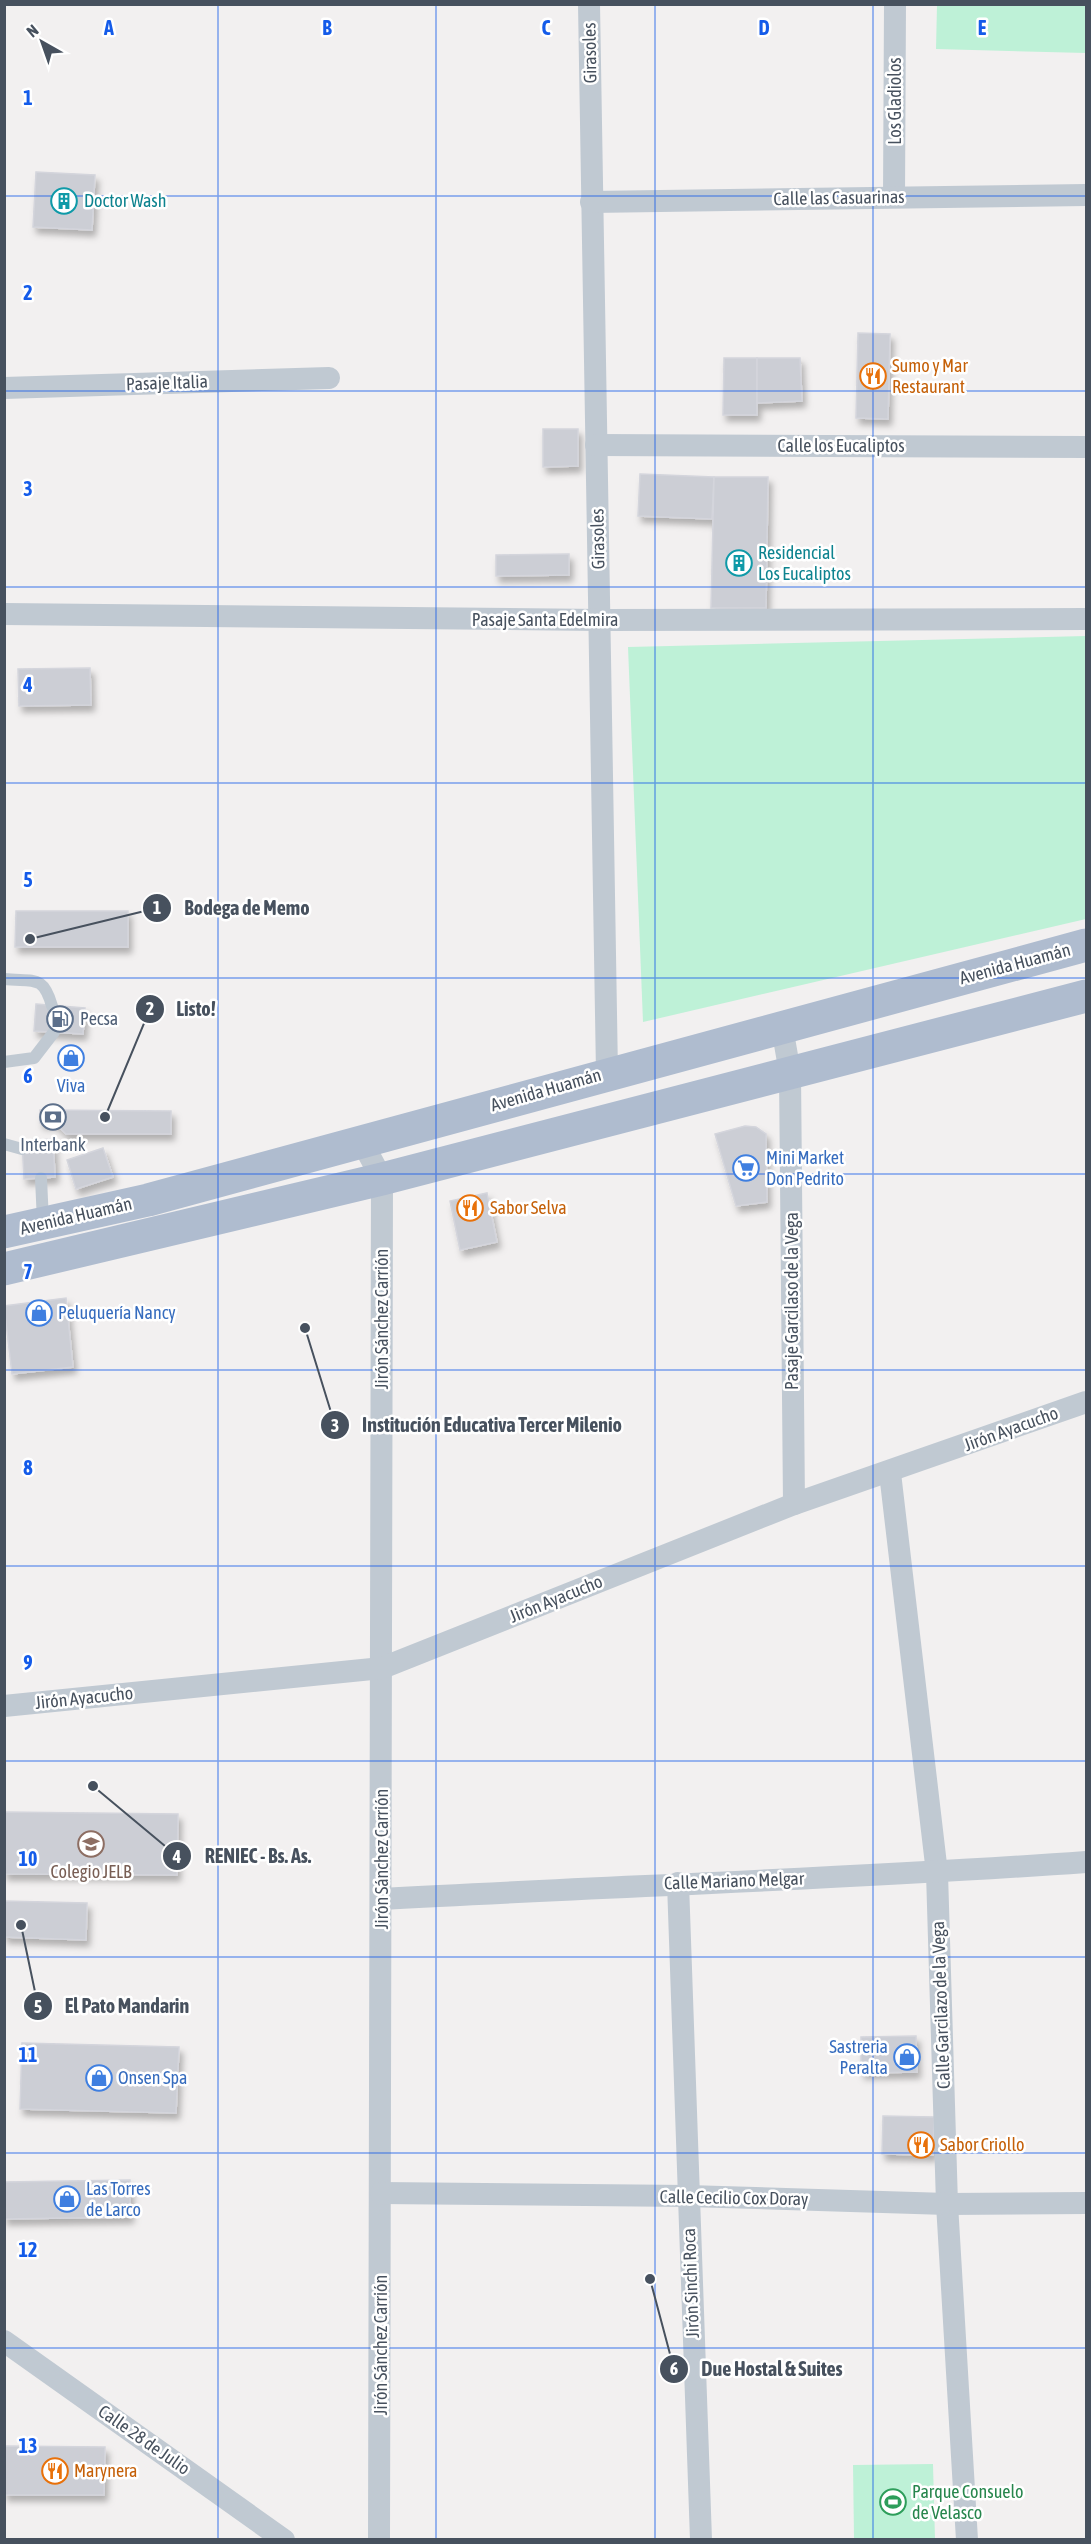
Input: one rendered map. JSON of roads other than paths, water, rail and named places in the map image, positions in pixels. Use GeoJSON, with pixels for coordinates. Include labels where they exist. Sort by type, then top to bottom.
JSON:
{"type":"FeatureCollection","features":[{"type":"Feature","properties":{"kind":"main road","name":"Avenida Huamán"},"geometry":{"type":"LineString","coordinates":[[4,1232],[148,1200],[607,1073],[1086,945]]}},
{"type":"Feature","properties":{"kind":"main road","name":"Avenida Huamán"},"geometry":{"type":"LineString","coordinates":[[4,1269],[382,1179],[1086,996]]}},
{"type":"Feature","properties":{"kind":"main road"},"geometry":{"type":"LineString","coordinates":[[148,1200],[154,1234]]}},
{"type":"Feature","properties":{"kind":"street","name":"Girasoles"},"geometry":{"type":"LineString","coordinates":[[589,4],[607,1073]]}},
{"type":"Feature","properties":{"kind":"street","name":"Los Gladiolos"},"geometry":{"type":"LineString","coordinates":[[894,197],[895,4]]}},
{"type":"Feature","properties":{"kind":"street","name":"Calle las Casuarinas"},"geometry":{"type":"LineString","coordinates":[[591,202],[1086,195]]}},
{"type":"Feature","properties":{"kind":"street","name":"Pasaje Italia"},"geometry":{"type":"LineString","coordinates":[[4,388],[329,378]]}},
{"type":"Feature","properties":{"kind":"street","name":"Calle los Eucaliptos"},"geometry":{"type":"LineString","coordinates":[[596,445],[1086,447]]}},
{"type":"Feature","properties":{"kind":"street","name":"Pasaje Santa Edelmira"},"geometry":{"type":"LineString","coordinates":[[4,614],[600,621],[1086,620]]}},
{"type":"Feature","properties":{"kind":"street","name":"Pasaje Garcilaso de la Vega"},"geometry":{"type":"LineString","coordinates":[[782,1027],[790,1073],[794,1504]]}},
{"type":"Feature","properties":{"kind":"street"},"geometry":{"type":"LineString","coordinates":[[362,1142],[382,1179]]}},
{"type":"Feature","properties":{"kind":"street","name":"Jirón Sánchez Carrión"},"geometry":{"type":"LineString","coordinates":[[380,2540],[382,1179]]}},
{"type":"Feature","properties":{"kind":"street","name":"Jirón Ayacucho"},"geometry":{"type":"LineString","coordinates":[[4,1706],[382,1668],[794,1504],[890,1473],[1086,1402]]}},
{"type":"Feature","properties":{"kind":"street","name":"Calle Garcilazo de la Vega"},"geometry":{"type":"LineString","coordinates":[[890,1473],[937,1873],[947,2204],[967,2540]]}},
{"type":"Feature","properties":{"kind":"street","name":"Calle Mariano Melgar"},"geometry":{"type":"LineString","coordinates":[[382,1899],[678,1883],[937,1873],[1086,1862]]}},
{"type":"Feature","properties":{"kind":"street","name":"Jirón Sinchi Roca"},"geometry":{"type":"LineString","coordinates":[[678,1883],[701,2540]]}},
{"type":"Feature","properties":{"kind":"street","name":"Calle Cecilio Cox Doray"},"geometry":{"type":"LineString","coordinates":[[381,2193],[688,2196],[947,2204],[1086,2203]]}},
{"type":"Feature","properties":{"kind":"street","name":"Calle 28 de Julio"},"geometry":{"type":"LineString","coordinates":[[4,2341],[284,2540]]}},
{"type":"Feature","properties":{"kind":"lane"},"geometry":{"type":"LineString","coordinates":[[4,979],[41,983],[47,989],[52,1006]]}},
{"type":"Feature","properties":{"kind":"lane"},"geometry":{"type":"LineString","coordinates":[[4,1062],[34,1058],[54,1032]]}},
{"type":"Feature","properties":{"kind":"lane"},"geometry":{"type":"LineString","coordinates":[[4,1144],[22,1149]]}},
{"type":"Feature","properties":{"kind":"lane"},"geometry":{"type":"LineString","coordinates":[[41,1178],[43,1224]]}},
{"type":"Feature","properties":{"kind":"place","name":"Doctor Wash"},"geometry":{"type":"Point","coordinates":[64,201]}},
{"type":"Feature","properties":{"kind":"place","name":"Sumo y Mar Restaurant"},"geometry":{"type":"Point","coordinates":[873,376]}},
{"type":"Feature","properties":{"kind":"place","name":"Residencial Los Eucaliptos"},"geometry":{"type":"Point","coordinates":[739,563]}},
{"type":"Feature","properties":{"kind":"place","name":"Bodega de Memo"},"geometry":{"type":"Point","coordinates":[30,939]}},
{"type":"Feature","properties":{"kind":"place","name":"Pecsa"},"geometry":{"type":"Point","coordinates":[60,1019]}},
{"type":"Feature","properties":{"kind":"place","name":"Viva"},"geometry":{"type":"Point","coordinates":[71,1058]}},
{"type":"Feature","properties":{"kind":"place","name":"Interbank"},"geometry":{"type":"Point","coordinates":[53,1117]}},
{"type":"Feature","properties":{"kind":"place","name":"Listo!"},"geometry":{"type":"Point","coordinates":[105,1117]}},
{"type":"Feature","properties":{"kind":"place","name":"Mini Market Don Pedrito"},"geometry":{"type":"Point","coordinates":[746,1168]}},
{"type":"Feature","properties":{"kind":"place","name":"Sabor Selva"},"geometry":{"type":"Point","coordinates":[470,1208]}},
{"type":"Feature","properties":{"kind":"place","name":"Peluquería Nancy"},"geometry":{"type":"Point","coordinates":[39,1313]}},
{"type":"Feature","properties":{"kind":"place","name":"Institución Educativa Tercer Milenio"},"geometry":{"type":"Point","coordinates":[305,1328]}},
{"type":"Feature","properties":{"kind":"place","name":"RENIEC - Bs. As."},"geometry":{"type":"Point","coordinates":[93,1786]}},
{"type":"Feature","properties":{"kind":"place","name":"Colegio JELB"},"geometry":{"type":"Point","coordinates":[91,1844]}},
{"type":"Feature","properties":{"kind":"place","name":"El Pato Mandarin"},"geometry":{"type":"Point","coordinates":[21,1925]}},
{"type":"Feature","properties":{"kind":"place","name":"Sastreria Peralta"},"geometry":{"type":"Point","coordinates":[907,2057]}},
{"type":"Feature","properties":{"kind":"place","name":"Onsen Spa"},"geometry":{"type":"Point","coordinates":[99,2078]}},
{"type":"Feature","properties":{"kind":"place","name":"Sabor Criollo"},"geometry":{"type":"Point","coordinates":[921,2145]}},
{"type":"Feature","properties":{"kind":"place","name":"Las Torres de Larco"},"geometry":{"type":"Point","coordinates":[67,2199]}},
{"type":"Feature","properties":{"kind":"place","name":"Due Hostal & Suites"},"geometry":{"type":"Point","coordinates":[650,2279]}},
{"type":"Feature","properties":{"kind":"place","name":"Marynera"},"geometry":{"type":"Point","coordinates":[55,2471]}},
{"type":"Feature","properties":{"kind":"place","name":"Parque Consuelo de Velasco"},"geometry":{"type":"Point","coordinates":[893,2502]}}]}
